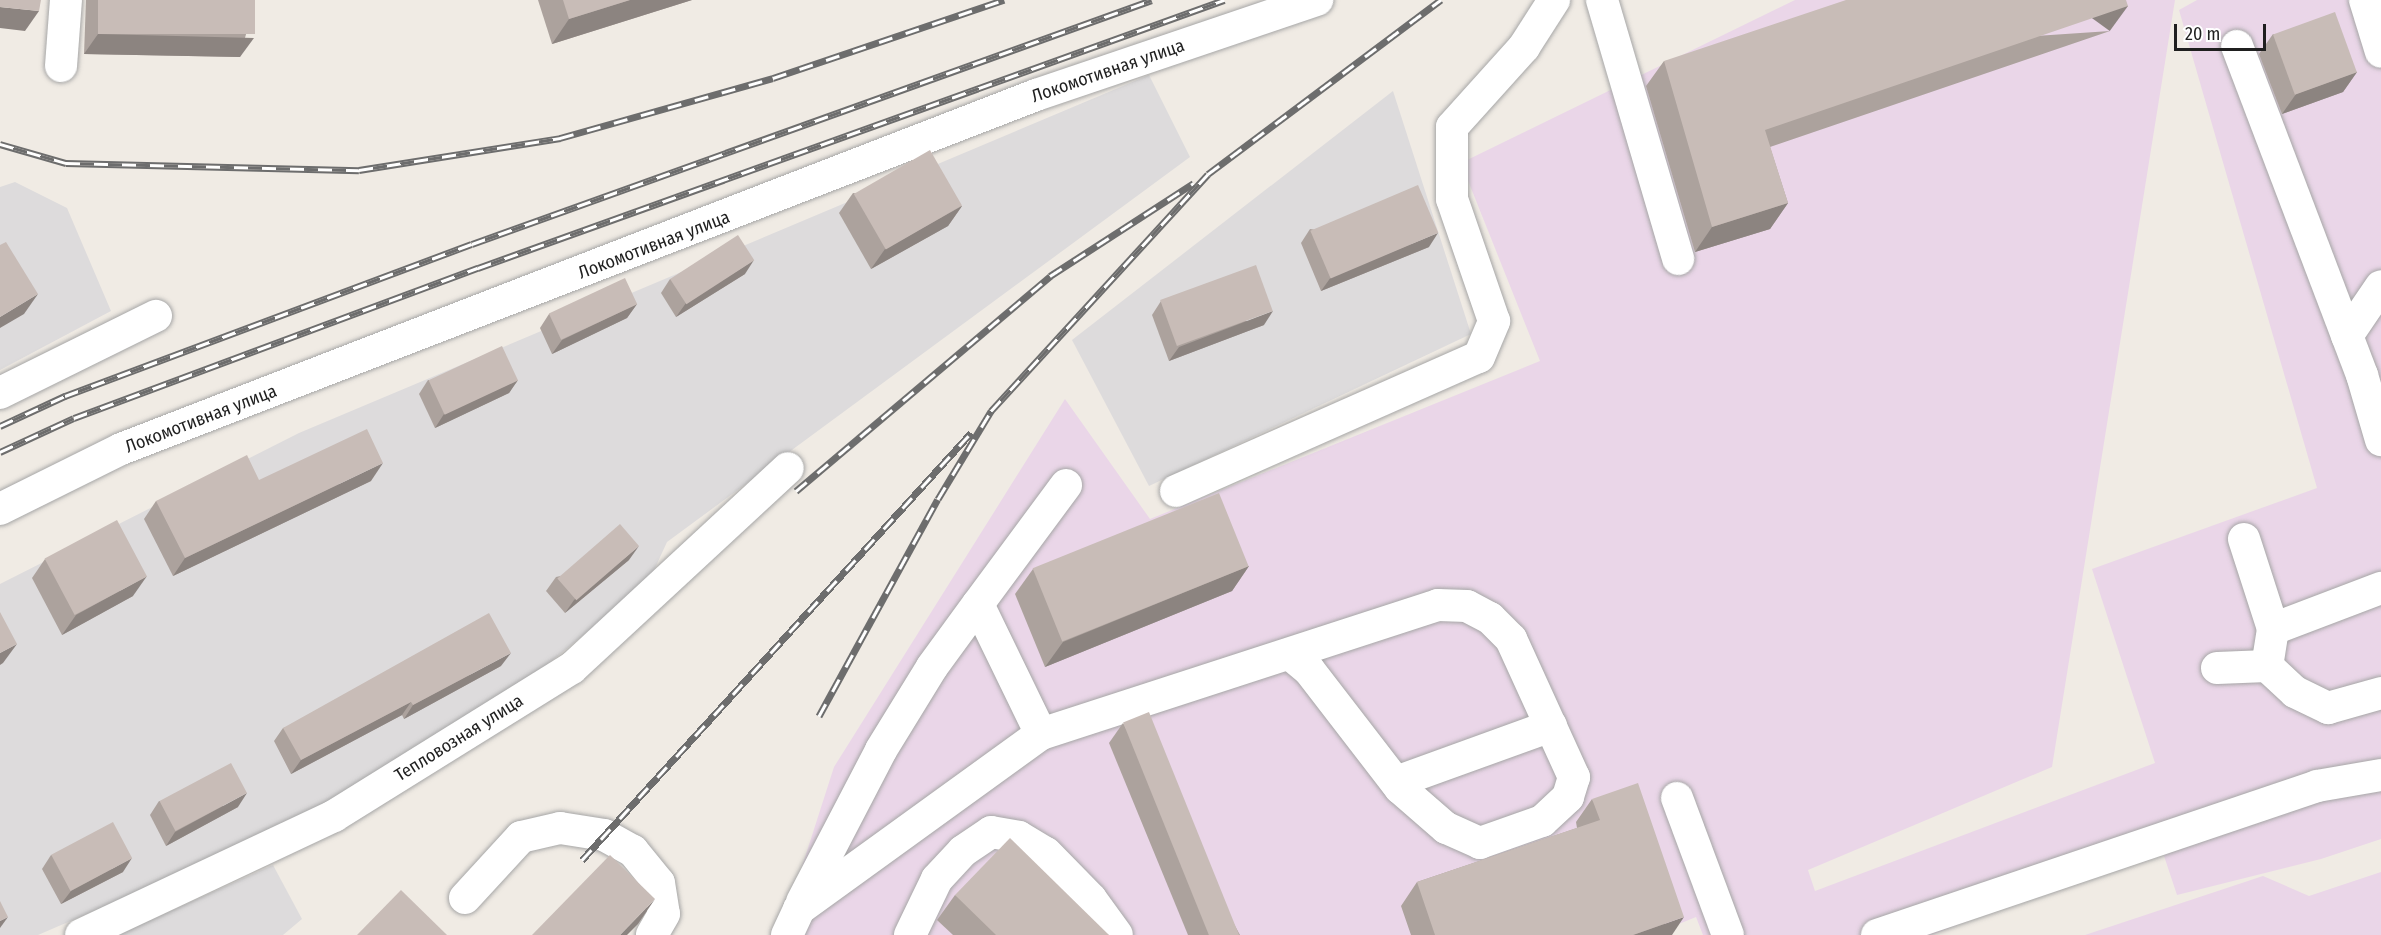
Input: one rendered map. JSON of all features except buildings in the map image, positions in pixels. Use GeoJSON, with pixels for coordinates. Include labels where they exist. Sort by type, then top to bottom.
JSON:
{"type":"FeatureCollection","features":[{"type":"Feature","properties":{"kind":"street"},"geometry":{"type":"LineString","coordinates":[[61,66],[66,0]]}},
{"type":"Feature","properties":{"kind":"street","name":"Локомотивная улица"},"geometry":{"type":"LineString","coordinates":[[0,508],[121,449],[1036,95],[1317,0]]}},
{"type":"Feature","properties":{"kind":"street"},"geometry":{"type":"LineString","coordinates":[[1176,491],[1479,357],[1494,321],[1452,199],[1452,127],[1524,47],[1554,0]]}},
{"type":"Feature","properties":{"kind":"street"},"geometry":{"type":"LineString","coordinates":[[1602,0],[1678,259]]}},
{"type":"Feature","properties":{"kind":"street"},"geometry":{"type":"LineString","coordinates":[[2365,0],[2381,52]]}},
{"type":"Feature","properties":{"kind":"street"},"geometry":{"type":"LineString","coordinates":[[2237,46],[2347,336],[2381,440]]}},
{"type":"Feature","properties":{"kind":"street"},"geometry":{"type":"LineString","coordinates":[[2347,336],[2381,286]]}},
{"type":"Feature","properties":{"kind":"street"},"geometry":{"type":"LineString","coordinates":[[0,393],[156,316]]}},
{"type":"Feature","properties":{"kind":"street","name":"Тепловозная улица"},"geometry":{"type":"LineString","coordinates":[[81,935],[334,816],[572,668],[788,468]]}},
{"type":"Feature","properties":{"kind":"street"},"geometry":{"type":"LineString","coordinates":[[793,922],[881,750],[932,667],[1066,485]]}},
{"type":"Feature","properties":{"kind":"street"},"geometry":{"type":"LineString","coordinates":[[2244,539],[2273,629],[2267,666]]}},
{"type":"Feature","properties":{"kind":"street"},"geometry":{"type":"LineString","coordinates":[[2273,629],[2381,588]]}},
{"type":"Feature","properties":{"kind":"street"},"geometry":{"type":"LineString","coordinates":[[978,604],[1041,734]]}},
{"type":"Feature","properties":{"kind":"street"},"geometry":{"type":"LineString","coordinates":[[793,922],[1041,734],[1438,605],[1467,606],[1490,618],[1511,639],[1574,777],[1568,797],[1542,821],[1480,843],[1446,828],[1396,782],[1309,670],[1290,654]]}},
{"type":"Feature","properties":{"kind":"street"},"geometry":{"type":"LineString","coordinates":[[2217,668],[2267,666],[2295,693],[2328,708],[2381,693]]}},
{"type":"Feature","properties":{"kind":"street"},"geometry":{"type":"LineString","coordinates":[[1396,782],[1551,726]]}},
{"type":"Feature","properties":{"kind":"street"},"geometry":{"type":"LineString","coordinates":[[1877,935],[2317,786],[2381,775]]}},
{"type":"Feature","properties":{"kind":"street"},"geometry":{"type":"LineString","coordinates":[[1677,798],[1728,935]]}},
{"type":"Feature","properties":{"kind":"street"},"geometry":{"type":"LineString","coordinates":[[465,898],[521,837],[560,828],[604,835],[633,851],[659,883],[664,914],[652,935]]}},
{"type":"Feature","properties":{"kind":"street"},"geometry":{"type":"LineString","coordinates":[[910,935],[937,879],[963,851],[991,832],[1019,837],[1046,853],[1091,899],[1117,935]]}},
{"type":"Feature","properties":{"kind":"shaded area"},"geometry":{"type":"Polygon","coordinates":[[[1795,0],[2175,0],[2052,767],[1808,870],[1815,891],[2155,763],[2092,569],[2317,488],[2179,10],[2197,0],[2381,0],[2381,839],[2321,859],[2177,895],[2161,847],[1931,935],[1703,935],[1696,917],[1652,935],[780,935],[834,767],[1065,399],[1150,519],[1540,361],[1461,163],[1795,0]]]}},
{"type":"Feature","properties":{"kind":"shaded area"},"geometry":{"type":"Polygon","coordinates":[[[1149,75],[1190,157],[667,542],[649,581],[515,691],[293,825],[38,935],[0,935],[0,584],[299,433],[1149,75]]]}},
{"type":"Feature","properties":{"kind":"shaded area"},"geometry":{"type":"Polygon","coordinates":[[[1393,91],[1471,334],[1149,486],[1072,340],[1393,91]]]}},
{"type":"Feature","properties":{"kind":"shaded area"},"geometry":{"type":"Polygon","coordinates":[[[15,182],[67,208],[111,311],[0,370],[0,187],[15,182]]]}},
{"type":"Feature","properties":{"kind":"shaded area"},"geometry":{"type":"Polygon","coordinates":[[[273,865],[302,919],[283,935],[117,935],[273,865]]]}},
{"type":"Feature","properties":{"kind":"shaded area"},"geometry":{"type":"Polygon","coordinates":[[[2381,872],[2381,935],[2085,935],[2263,876],[2309,896],[2381,872]]]}},
{"type":"Feature","properties":{"kind":"railway"},"geometry":{"type":"LineString","coordinates":[[0,144],[66,163],[359,170],[560,138],[773,78],[1004,0]]}},
{"type":"Feature","properties":{"kind":"railway"},"geometry":{"type":"LineString","coordinates":[[0,426],[65,396],[472,244],[1152,0]]}},
{"type":"Feature","properties":{"kind":"railway"},"geometry":{"type":"LineString","coordinates":[[0,452],[74,418],[478,268],[1224,0]]}},
{"type":"Feature","properties":{"kind":"railway"},"geometry":{"type":"LineString","coordinates":[[819,716],[938,499],[991,411],[1208,174],[1441,0]]}},
{"type":"Feature","properties":{"kind":"railway"},"geometry":{"type":"LineString","coordinates":[[796,491],[1050,276],[1194,183]]}},
{"type":"Feature","properties":{"kind":"railway"},"geometry":{"type":"LineString","coordinates":[[582,860],[971,433]]}}]}
